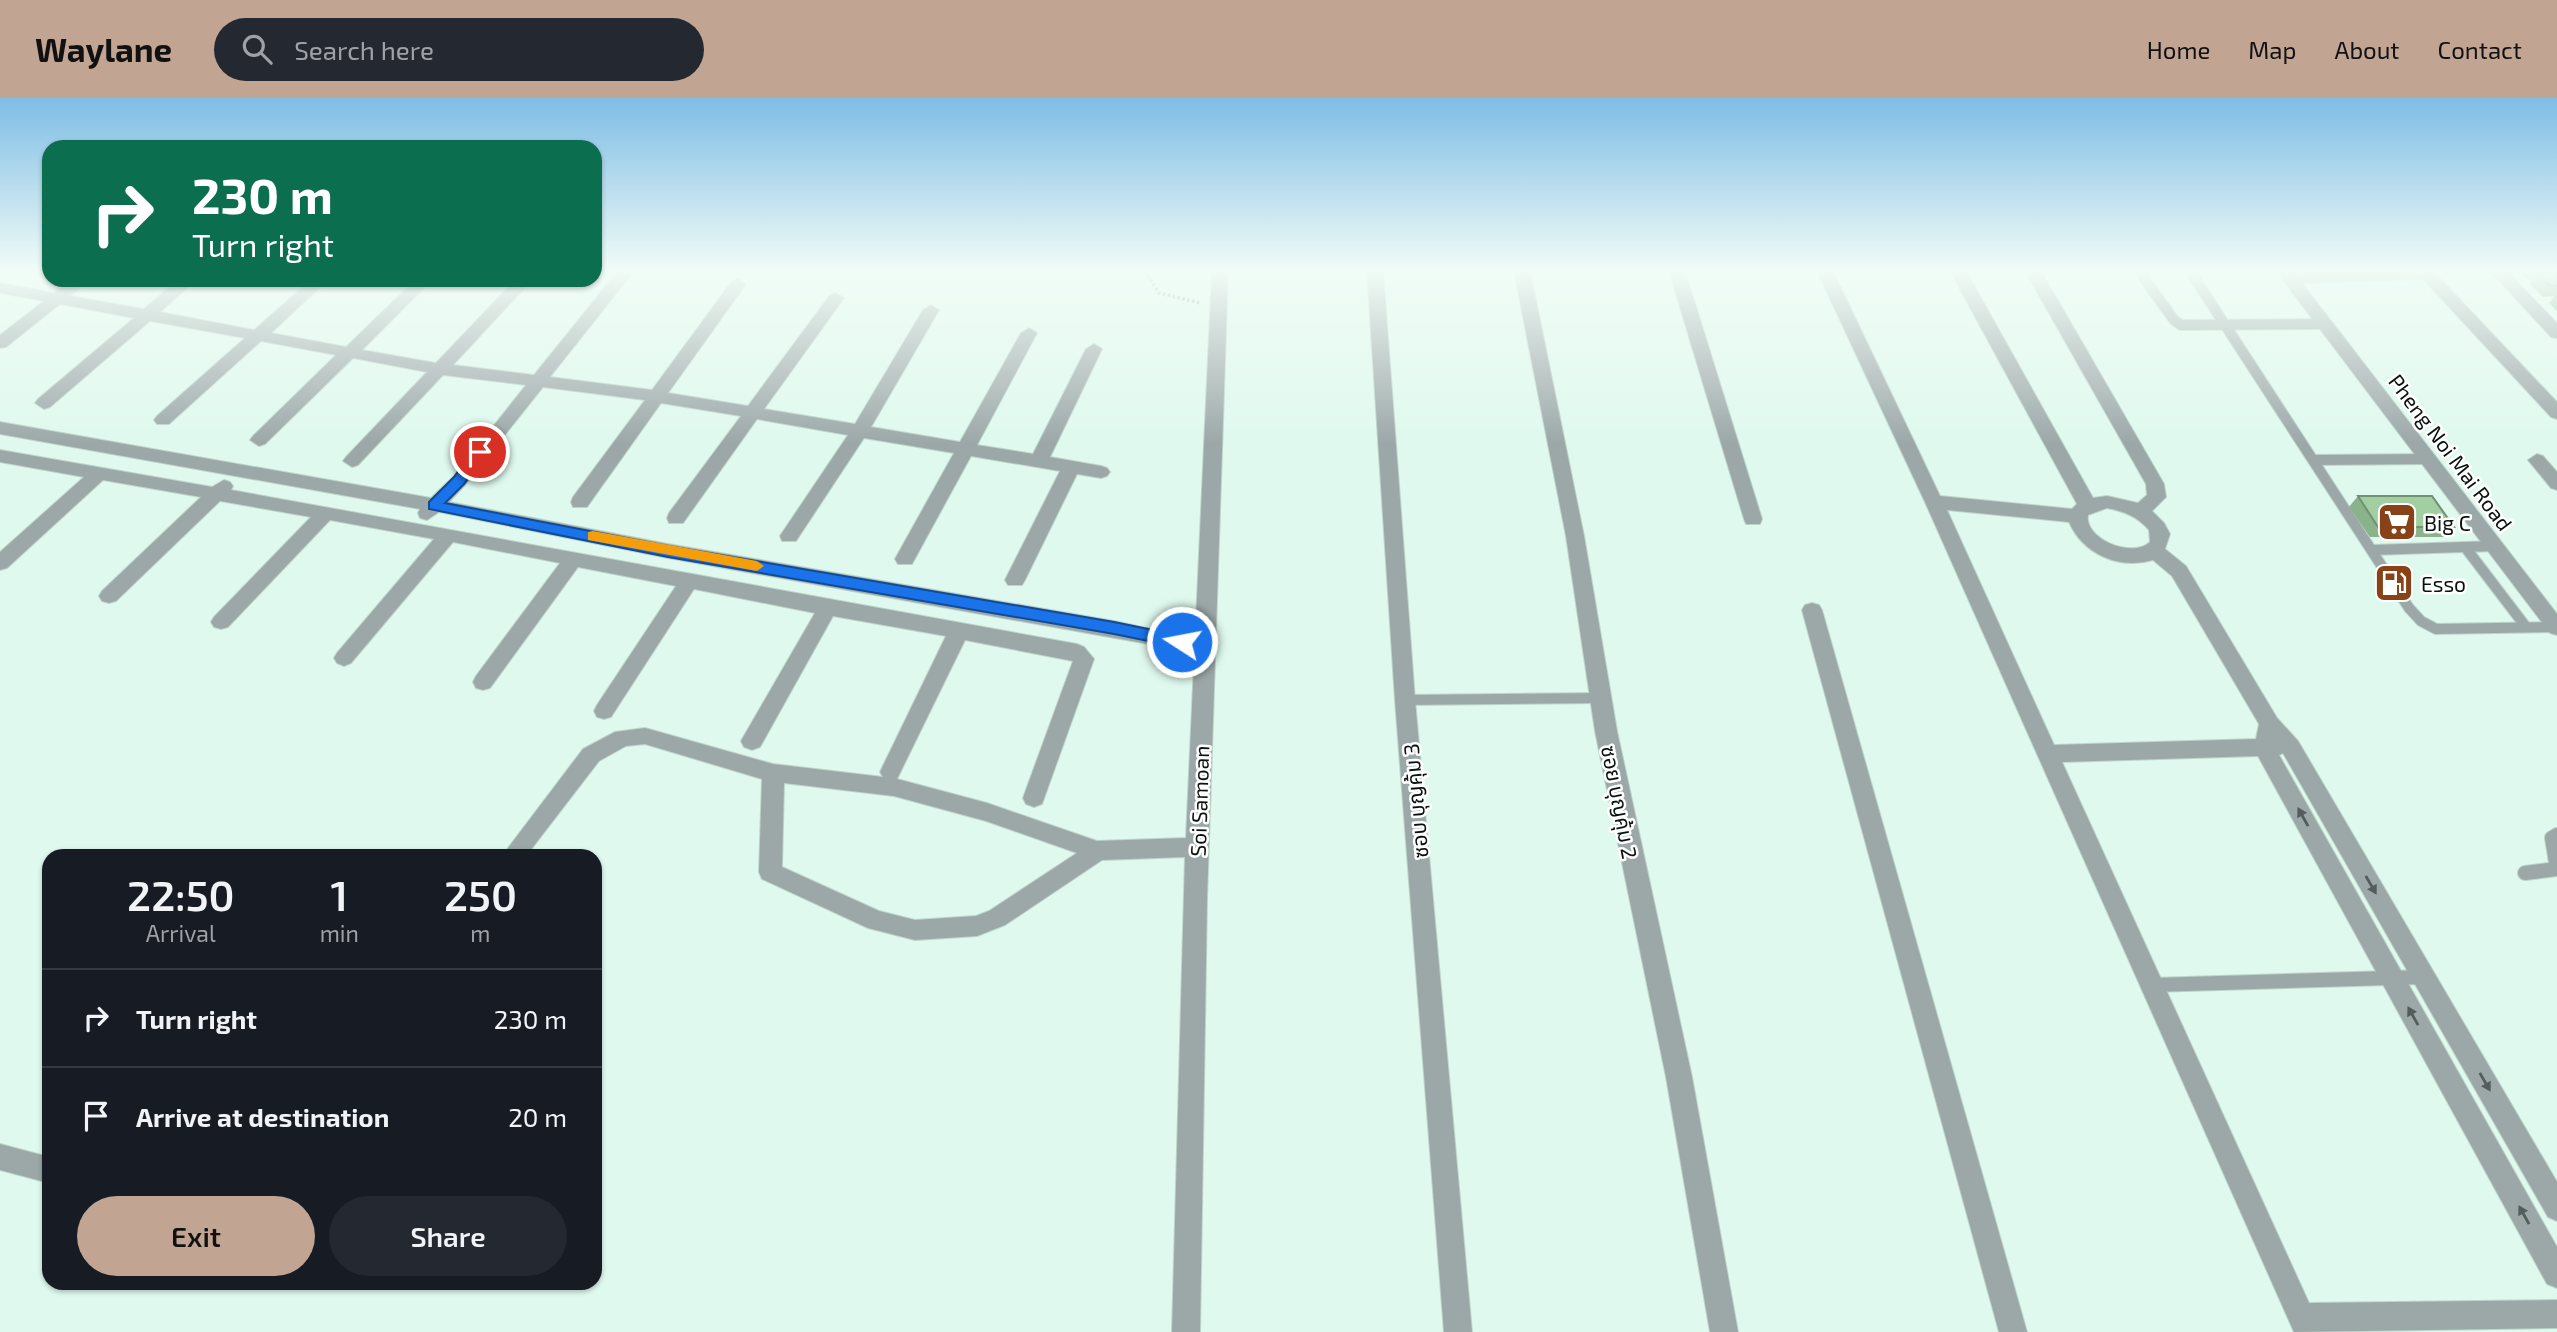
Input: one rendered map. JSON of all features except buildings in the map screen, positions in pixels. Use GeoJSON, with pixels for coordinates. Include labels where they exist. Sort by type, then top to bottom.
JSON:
{"type":"FeatureCollection","features":[{"type":"Feature","properties":{"kind":"street"},"geometry":{"type":"LineString","coordinates":[[0,343],[18,329]]}},
{"type":"Feature","properties":{"kind":"street"},"geometry":{"type":"LineString","coordinates":[[44,403],[129,329]]}},
{"type":"Feature","properties":{"kind":"street"},"geometry":{"type":"LineString","coordinates":[[215,329],[439,369],[654,396],[1101,472]]}},
{"type":"Feature","properties":{"kind":"street"},"geometry":{"type":"LineString","coordinates":[[163,420],[268,329]]}},
{"type":"Feature","properties":{"kind":"street"},"geometry":{"type":"LineString","coordinates":[[259,440],[373,329]]}},
{"type":"Feature","properties":{"kind":"street"},"geometry":{"type":"LineString","coordinates":[[352,461],[478,329]]}},
{"type":"Feature","properties":{"kind":"street"},"geometry":{"type":"LineString","coordinates":[[414,528],[459,481],[580,329]]}},
{"type":"Feature","properties":{"kind":"street"},"geometry":{"type":"LineString","coordinates":[[580,502],[705,329]]}},
{"type":"Feature","properties":{"kind":"street"},"geometry":{"type":"LineString","coordinates":[[676,518],[814,329]]}},
{"type":"Feature","properties":{"kind":"street"},"geometry":{"type":"LineString","coordinates":[[789,536],[860,430],[920,329]]}},
{"type":"Feature","properties":{"kind":"street","name":"Soi Samoan"},"geometry":{"type":"LineString","coordinates":[[1186,1332],[1198,847],[1217,329]]}},
{"type":"Feature","properties":{"kind":"street","name":"ซอบ บุญคุ้ม 3"},"geometry":{"type":"LineString","coordinates":[[1378,329],[1405,701],[1458,1332]]}},
{"type":"Feature","properties":{"kind":"street","name":"ซอย บุญคุ้ม 2"},"geometry":{"type":"LineString","coordinates":[[1534,329],[1575,536],[1601,698],[1632,861],[1679,1077],[1724,1332]]}},
{"type":"Feature","properties":{"kind":"street"},"geometry":{"type":"LineString","coordinates":[[1695,329],[1753,519]]}},
{"type":"Feature","properties":{"kind":"street"},"geometry":{"type":"LineString","coordinates":[[1852,329],[1934,502],[2305,1325],[2557,1314]]}},
{"type":"Feature","properties":{"kind":"street"},"geometry":{"type":"LineString","coordinates":[[1934,502],[2083,511],[2107,502],[2140,512],[2151,520],[2161,535],[2161,544],[2155,551],[2139,558],[2110,553],[2093,544],[2083,534],[2083,511],[1988,329]]}},
{"type":"Feature","properties":{"kind":"street"},"geometry":{"type":"LineString","coordinates":[[2066,329],[2155,484],[2157,497],[2140,512]]}},
{"type":"Feature","properties":{"kind":"street","name":"Pheng Noi Mai Road"},"geometry":{"type":"LineString","coordinates":[[2328,329],[2556,627]]}},
{"type":"Feature","properties":{"kind":"street"},"geometry":{"type":"LineString","coordinates":[[2479,329],[2557,413]]}},
{"type":"Feature","properties":{"kind":"street"},"geometry":{"type":"LineString","coordinates":[[905,559],[1030,333]]}},
{"type":"Feature","properties":{"kind":"street"},"geometry":{"type":"LineString","coordinates":[[1039,461],[1094,349]]}},
{"type":"Feature","properties":{"kind":"street"},"geometry":{"type":"LineString","coordinates":[[0,428],[1182,642]]}},
{"type":"Feature","properties":{"kind":"street"},"geometry":{"type":"LineString","coordinates":[[0,456],[414,528],[1083,656],[1034,798]]}},
{"type":"Feature","properties":{"kind":"street"},"geometry":{"type":"LineString","coordinates":[[2537,460],[2557,484]]}},
{"type":"Feature","properties":{"kind":"street"},"geometry":{"type":"LineString","coordinates":[[1015,580],[1072,466]]}},
{"type":"Feature","properties":{"kind":"street"},"geometry":{"type":"LineString","coordinates":[[109,596],[239,472]]}},
{"type":"Feature","properties":{"kind":"street"},"geometry":{"type":"LineString","coordinates":[[0,564],[98,474]]}},
{"type":"Feature","properties":{"kind":"street"},"geometry":{"type":"LineString","coordinates":[[221,622],[325,514]]}},
{"type":"Feature","properties":{"kind":"street"},"geometry":{"type":"LineString","coordinates":[[344,658],[448,536]]}},
{"type":"Feature","properties":{"kind":"street"},"geometry":{"type":"LineString","coordinates":[[2155,551],[2179,572],[2392,978],[2557,1274]]}},
{"type":"Feature","properties":{"kind":"street"},"geometry":{"type":"LineString","coordinates":[[483,682],[573,560]]}},
{"type":"Feature","properties":{"kind":"street"},"geometry":{"type":"LineString","coordinates":[[604,711],[690,581]]}},
{"type":"Feature","properties":{"kind":"street"},"geometry":{"type":"LineString","coordinates":[[752,741],[828,608]]}},
{"type":"Feature","properties":{"kind":"street"},"geometry":{"type":"LineString","coordinates":[[1811,610],[2013,1332]]}},
{"type":"Feature","properties":{"kind":"street"},"geometry":{"type":"LineString","coordinates":[[891,772],[959,631]]}},
{"type":"Feature","properties":{"kind":"street"},"geometry":{"type":"LineString","coordinates":[[518,849],[591,755],[623,738],[645,736],[773,773],[894,787],[987,812],[1097,851],[1198,847]]}},
{"type":"Feature","properties":{"kind":"street"},"geometry":{"type":"LineString","coordinates":[[2048,754],[2267,736],[2290,747],[2557,1208]]}},
{"type":"Feature","properties":{"kind":"street"},"geometry":{"type":"LineString","coordinates":[[773,773],[770,872],[876,921],[915,930],[977,926],[996,918],[1061,878],[1097,851]]}},
{"type":"Feature","properties":{"kind":"street"},"geometry":{"type":"LineString","coordinates":[[0,1157],[42,1168]]}},
{"type":"Feature","properties":{"kind":"lane"},"geometry":{"type":"LineString","coordinates":[[2230,329],[2409,608],[2421,621],[2435,629],[2556,627]]}},
{"type":"Feature","properties":{"kind":"lane"},"geometry":{"type":"LineString","coordinates":[[2315,460],[2428,459]]}},
{"type":"Feature","properties":{"kind":"lane"},"geometry":{"type":"LineString","coordinates":[[2465,547],[2526,628]]}},
{"type":"Feature","properties":{"kind":"lane"},"geometry":{"type":"LineString","coordinates":[[2372,550],[2495,547]]}},
{"type":"Feature","properties":{"kind":"lane"},"geometry":{"type":"LineString","coordinates":[[1405,701],[1601,698]]}},
{"type":"Feature","properties":{"kind":"lane"},"geometry":{"type":"LineString","coordinates":[[2525,873],[2557,869],[2552,838],[2557,835]]}},
{"type":"Feature","properties":{"kind":"lane"},"geometry":{"type":"LineString","coordinates":[[2152,985],[2424,977]]}},
{"type":"Feature","properties":{"kind":"slow traffic"},"geometry":{"type":"LineString","coordinates":[[593,536],[757,566]]}},
{"type":"Feature","properties":{"kind":"place","name":"Big C"},"geometry":{"type":"Point","coordinates":[2397,522]}},
{"type":"Feature","properties":{"kind":"place","name":"Esso"},"geometry":{"type":"Point","coordinates":[2394,583]}},
{"type":"Feature","properties":{"kind":"route"},"geometry":{"type":"LineString","coordinates":[[480,452],[459,481],[434,505],[668,551],[1182,642]]}}]}
